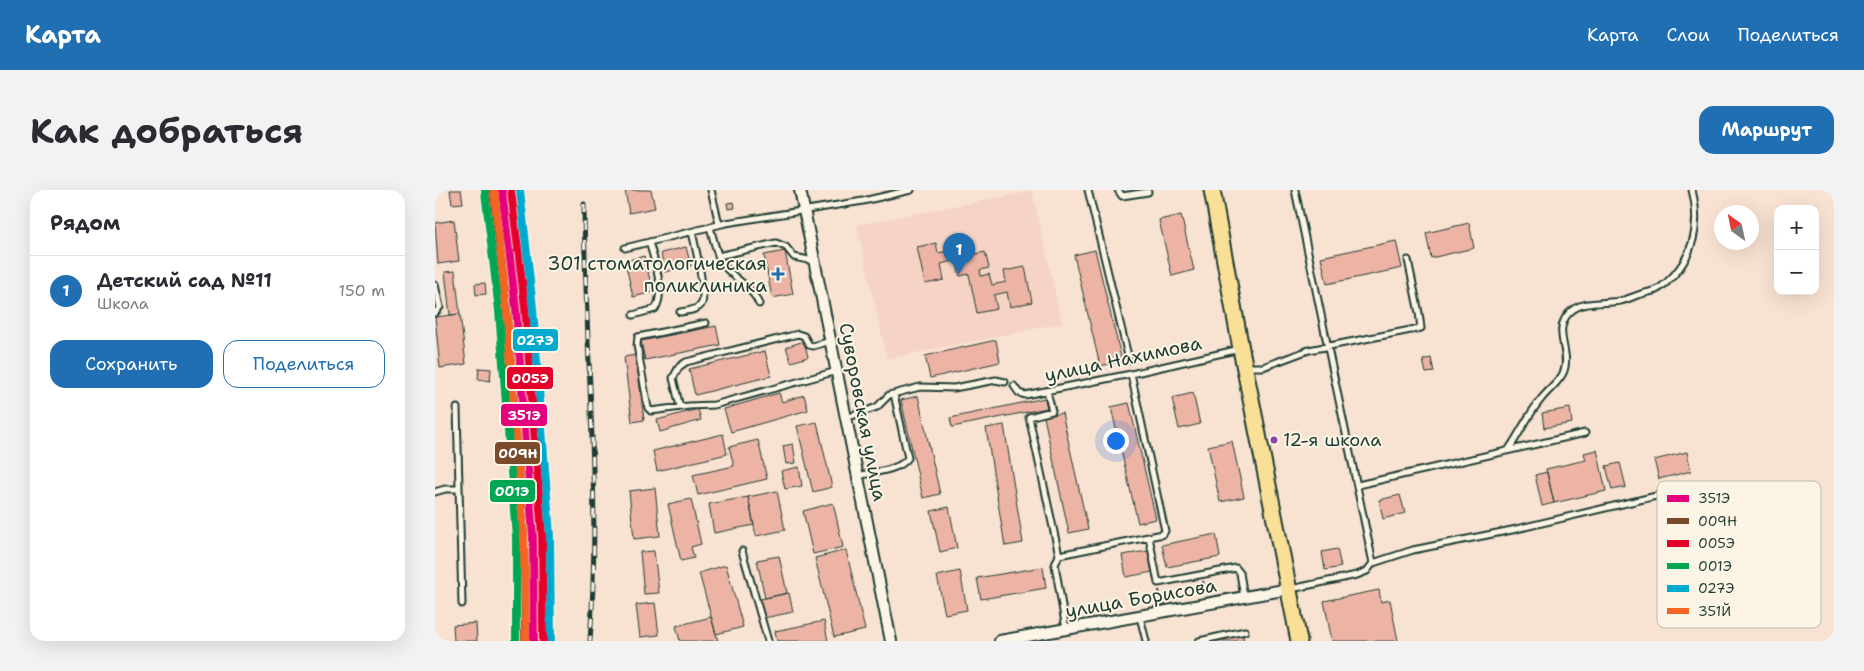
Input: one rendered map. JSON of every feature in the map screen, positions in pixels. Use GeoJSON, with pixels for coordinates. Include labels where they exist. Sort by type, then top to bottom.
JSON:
{"type":"FeatureCollection","features":[{"type":"Feature","properties":{"kind":"main road"},"geometry":{"type":"LineString","coordinates":[[1212,190],[1244,367],[1299,641]]}},
{"type":"Feature","properties":{"kind":"street","name":"Суворовская улица"},"geometry":{"type":"LineString","coordinates":[[800,190],[891,641]]}},
{"type":"Feature","properties":{"kind":"street","name":"улица Борисова"},"geometry":{"type":"LineString","coordinates":[[1000,641],[1289,589]]}},
{"type":"Feature","properties":{"kind":"lane"},"geometry":{"type":"LineString","coordinates":[[711,190],[719,224]]}},
{"type":"Feature","properties":{"kind":"lane"},"geometry":{"type":"LineString","coordinates":[[625,248],[719,224],[863,201],[911,190]]}},
{"type":"Feature","properties":{"kind":"lane"},"geometry":{"type":"LineString","coordinates":[[1088,190],[1129,360]]}},
{"type":"Feature","properties":{"kind":"lane"},"geometry":{"type":"LineString","coordinates":[[1118,190],[1122,196],[1148,192]]}},
{"type":"Feature","properties":{"kind":"lane"},"geometry":{"type":"LineString","coordinates":[[1295,190],[1373,563]]}},
{"type":"Feature","properties":{"kind":"lane"},"geometry":{"type":"LineString","coordinates":[[1509,450],[1541,398],[1558,381],[1564,371],[1565,357],[1560,332],[1569,313],[1578,307],[1599,302],[1620,301],[1657,289],[1670,280],[1682,266],[1691,248],[1697,225],[1693,190]]}},
{"type":"Feature","properties":{"kind":"lane"},"geometry":{"type":"LineString","coordinates":[[710,227],[718,256],[723,265],[732,276],[756,296],[759,304]]}},
{"type":"Feature","properties":{"kind":"lane"},"geometry":{"type":"LineString","coordinates":[[680,312],[697,308],[701,303],[703,292],[692,232]]}},
{"type":"Feature","properties":{"kind":"lane"},"geometry":{"type":"LineString","coordinates":[[633,315],[655,309],[658,303],[659,282],[649,242]]}},
{"type":"Feature","properties":{"kind":"lane"},"geometry":{"type":"LineString","coordinates":[[718,256],[776,243],[786,247],[794,257],[815,261]]}},
{"type":"Feature","properties":{"kind":"lane"},"geometry":{"type":"LineString","coordinates":[[1244,367],[1263,367],[1309,350],[1421,328],[1407,260]]}},
{"type":"Feature","properties":{"kind":"lane"},"geometry":{"type":"LineString","coordinates":[[435,284],[440,307],[435,313]]}},
{"type":"Feature","properties":{"kind":"lane"},"geometry":{"type":"LineString","coordinates":[[706,323],[638,337],[636,340],[648,408],[651,411],[714,405],[837,371]]}},
{"type":"Feature","properties":{"kind":"lane"},"geometry":{"type":"LineString","coordinates":[[680,407],[673,378],[679,367],[686,362],[798,334],[804,336],[809,345],[813,346],[831,341]]}},
{"type":"Feature","properties":{"kind":"lane","name":"улица Нахимова"},"geometry":{"type":"LineString","coordinates":[[1014,386],[1019,393],[1025,395],[1131,374],[1241,349]]}},
{"type":"Feature","properties":{"kind":"lane"},"geometry":{"type":"LineString","coordinates":[[1059,555],[1163,534],[1165,531],[1131,374]]}},
{"type":"Feature","properties":{"kind":"lane"},"geometry":{"type":"LineString","coordinates":[[846,418],[877,407],[889,395],[920,388],[954,388],[996,380],[1005,382]]}},
{"type":"Feature","properties":{"kind":"lane"},"geometry":{"type":"LineString","coordinates":[[1047,391],[1052,411],[1029,417],[1059,555],[1055,566],[1066,629]]}},
{"type":"Feature","properties":{"kind":"lane"},"geometry":{"type":"LineString","coordinates":[[857,476],[905,463],[908,458],[894,394]]}},
{"type":"Feature","properties":{"kind":"lane"},"geometry":{"type":"LineString","coordinates":[[457,408],[462,604]]}},
{"type":"Feature","properties":{"kind":"lane"},"geometry":{"type":"LineString","coordinates":[[1358,485],[1585,433]]}},
{"type":"Feature","properties":{"kind":"lane"},"geometry":{"type":"LineString","coordinates":[[435,492],[445,489],[459,489]]}},
{"type":"Feature","properties":{"kind":"lane"},"geometry":{"type":"LineString","coordinates":[[1289,589],[1357,575],[1367,571],[1373,563],[1413,550],[1513,530],[1657,496]]}},
{"type":"Feature","properties":{"kind":"lane"},"geometry":{"type":"LineString","coordinates":[[1149,537],[1157,583],[1236,568],[1240,573],[1244,597]]}},
{"type":"Feature","properties":{"kind":"lane"},"geometry":{"type":"LineString","coordinates":[[742,551],[768,641]]}},
{"type":"Feature","properties":{"kind":"lane"},"geometry":{"type":"LineString","coordinates":[[1140,617],[1146,641]]}},
{"type":"Feature","properties":{"kind":"lane"},"geometry":{"type":"LineString","coordinates":[[1199,641],[1245,631]]}},
{"type":"Feature","properties":{"kind":"path"},"geometry":{"type":"LineString","coordinates":[[1202,574],[1208,604]]}},
{"type":"Feature","properties":{"kind":"path"},"geometry":{"type":"LineString","coordinates":[[1157,583],[1163,612]]}},
{"type":"Feature","properties":{"kind":"shaded area"},"geometry":{"type":"Polygon","coordinates":[[[1032,191],[1062,323],[887,359],[857,225],[1032,191]]]}},
{"type":"Feature","properties":{"kind":"building"},"geometry":{"type":"Polygon","coordinates":[[[450,190],[461,190],[463,203],[452,204],[450,190]]]}},
{"type":"Feature","properties":{"kind":"building"},"geometry":{"type":"Polygon","coordinates":[[[625,190],[651,190],[655,208],[629,213],[625,190]]]}},
{"type":"Feature","properties":{"kind":"building"},"geometry":{"type":"Polygon","coordinates":[[[734,202],[735,208],[728,209],[727,203],[734,202]]]}},
{"type":"Feature","properties":{"kind":"building"},"geometry":{"type":"Polygon","coordinates":[[[1181,215],[1194,270],[1172,276],[1159,220],[1181,215]]]}},
{"type":"Feature","properties":{"kind":"building"},"geometry":{"type":"Polygon","coordinates":[[[454,220],[459,261],[438,264],[435,223],[454,220]]]}},
{"type":"Feature","properties":{"kind":"building"},"geometry":{"type":"Polygon","coordinates":[[[1469,223],[1474,248],[1431,258],[1426,233],[1469,223]]]}},
{"type":"Feature","properties":{"kind":"building"},"geometry":{"type":"Polygon","coordinates":[[[973,239],[976,254],[985,252],[989,268],[980,270],[981,276],[989,274],[992,285],[1006,282],[1004,271],[1025,267],[1032,302],[1010,307],[1007,292],[994,295],[997,309],[977,313],[969,274],[960,276],[956,260],[941,264],[944,280],[925,284],[917,247],[936,243],[938,253],[955,250],[953,243],[973,239]]]}},
{"type":"Feature","properties":{"kind":"building"},"geometry":{"type":"Polygon","coordinates":[[[1396,241],[1402,268],[1327,284],[1321,257],[1396,241]]]}},
{"type":"Feature","properties":{"kind":"building"},"geometry":{"type":"Polygon","coordinates":[[[686,247],[691,266],[665,272],[661,253],[686,247]]]}},
{"type":"Feature","properties":{"kind":"building"},"geometry":{"type":"Polygon","coordinates":[[[1095,250],[1122,361],[1100,366],[1074,255],[1095,250]]]}},
{"type":"Feature","properties":{"kind":"building","name":"301 стоматологическая поликлиника"},"geometry":{"type":"Polygon","coordinates":[[[785,251],[793,294],[772,298],[764,255],[785,251]]]}},
{"type":"Feature","properties":{"kind":"building"},"geometry":{"type":"Polygon","coordinates":[[[644,256],[653,292],[633,297],[625,261],[644,256]]]}},
{"type":"Feature","properties":{"kind":"building"},"geometry":{"type":"Polygon","coordinates":[[[455,271],[460,314],[450,315],[445,272],[455,271]]]}},
{"type":"Feature","properties":{"kind":"building"},"geometry":{"type":"Polygon","coordinates":[[[485,283],[486,294],[476,295],[475,284],[485,283]]]}},
{"type":"Feature","properties":{"kind":"building"},"geometry":{"type":"Polygon","coordinates":[[[460,314],[466,364],[440,368],[435,317],[460,314]]]}},
{"type":"Feature","properties":{"kind":"building"},"geometry":{"type":"Polygon","coordinates":[[[716,326],[720,345],[645,360],[641,341],[716,326]]]}},
{"type":"Feature","properties":{"kind":"building"},"geometry":{"type":"Polygon","coordinates":[[[996,340],[1000,362],[930,378],[925,356],[996,340]]]}},
{"type":"Feature","properties":{"kind":"building"},"geometry":{"type":"Polygon","coordinates":[[[804,341],[808,357],[791,362],[786,347],[804,341]]]}},
{"type":"Feature","properties":{"kind":"building"},"geometry":{"type":"Polygon","coordinates":[[[765,351],[771,376],[695,395],[689,369],[765,351]]]}},
{"type":"Feature","properties":{"kind":"building"},"geometry":{"type":"Polygon","coordinates":[[[636,355],[644,420],[632,422],[624,357],[636,355]]]}},
{"type":"Feature","properties":{"kind":"building"},"geometry":{"type":"Polygon","coordinates":[[[1431,358],[1434,372],[1426,373],[1423,360],[1431,358]]]}},
{"type":"Feature","properties":{"kind":"building"},"geometry":{"type":"Polygon","coordinates":[[[479,368],[491,369],[490,381],[478,379],[479,368]]]}},
{"type":"Feature","properties":{"kind":"building"},"geometry":{"type":"Polygon","coordinates":[[[779,393],[782,402],[804,395],[808,410],[731,432],[724,409],[779,393]]]}},
{"type":"Feature","properties":{"kind":"building"},"geometry":{"type":"Polygon","coordinates":[[[1193,393],[1200,424],[1179,429],[1172,398],[1193,393]]]}},
{"type":"Feature","properties":{"kind":"building"},"geometry":{"type":"Polygon","coordinates":[[[918,396],[940,494],[923,498],[901,400],[918,396]]]}},
{"type":"Feature","properties":{"kind":"building"},"geometry":{"type":"Polygon","coordinates":[[[1045,398],[1047,408],[952,427],[950,418],[1045,398]]]}},
{"type":"Feature","properties":{"kind":"building"},"geometry":{"type":"Polygon","coordinates":[[[1129,403],[1156,519],[1138,523],[1111,407],[1129,403]]]}},
{"type":"Feature","properties":{"kind":"building"},"geometry":{"type":"Polygon","coordinates":[[[1570,408],[1572,423],[1544,428],[1542,413],[1570,408]]]}},
{"type":"Feature","properties":{"kind":"building"},"geometry":{"type":"Polygon","coordinates":[[[698,409],[701,420],[660,432],[657,420],[698,409]]]}},
{"type":"Feature","properties":{"kind":"building"},"geometry":{"type":"Polygon","coordinates":[[[1062,413],[1088,529],[1069,533],[1044,417],[1062,413]]]}},
{"type":"Feature","properties":{"kind":"building"},"geometry":{"type":"Polygon","coordinates":[[[817,422],[832,487],[813,492],[797,426],[817,422]]]}},
{"type":"Feature","properties":{"kind":"building"},"geometry":{"type":"Polygon","coordinates":[[[1004,425],[1023,543],[1005,546],[986,428],[1004,425]]]}},
{"type":"Feature","properties":{"kind":"building"},"geometry":{"type":"Polygon","coordinates":[[[723,434],[727,454],[657,471],[653,451],[723,434]]]}},
{"type":"Feature","properties":{"kind":"building"},"geometry":{"type":"Polygon","coordinates":[[[758,440],[767,479],[698,495],[693,475],[734,466],[729,447],[758,440]]]}},
{"type":"Feature","properties":{"kind":"building"},"geometry":{"type":"Polygon","coordinates":[[[1232,441],[1244,497],[1220,502],[1208,446],[1232,441]]]}},
{"type":"Feature","properties":{"kind":"building"},"geometry":{"type":"Polygon","coordinates":[[[793,444],[796,463],[786,464],[783,446],[793,444]]]}},
{"type":"Feature","properties":{"kind":"building"},"geometry":{"type":"Polygon","coordinates":[[[1597,450],[1606,491],[1554,503],[1546,469],[1586,460],[1584,453],[1597,450]]]}},
{"type":"Feature","properties":{"kind":"building"},"geometry":{"type":"Polygon","coordinates":[[[1687,452],[1691,471],[1659,479],[1654,460],[1687,452]]]}},
{"type":"Feature","properties":{"kind":"building"},"geometry":{"type":"Polygon","coordinates":[[[1620,463],[1626,487],[1612,490],[1606,466],[1620,463]]]}},
{"type":"Feature","properties":{"kind":"building"},"geometry":{"type":"Polygon","coordinates":[[[799,467],[802,486],[785,489],[781,471],[799,467]]]}},
{"type":"Feature","properties":{"kind":"building"},"geometry":{"type":"Polygon","coordinates":[[[1547,472],[1554,503],[1542,506],[1535,475],[1547,472]]]}},
{"type":"Feature","properties":{"kind":"building"},"geometry":{"type":"Polygon","coordinates":[[[655,488],[660,536],[634,539],[629,491],[655,488]]]}},
{"type":"Feature","properties":{"kind":"building"},"geometry":{"type":"Polygon","coordinates":[[[777,491],[785,530],[756,536],[748,497],[777,491]]]}},
{"type":"Feature","properties":{"kind":"building"},"geometry":{"type":"Polygon","coordinates":[[[1400,495],[1405,513],[1383,519],[1379,500],[1400,495]]]}},
{"type":"Feature","properties":{"kind":"building"},"geometry":{"type":"Polygon","coordinates":[[[748,497],[754,525],[714,533],[709,504],[748,497]]]}},
{"type":"Feature","properties":{"kind":"building"},"geometry":{"type":"Polygon","coordinates":[[[691,499],[701,544],[691,547],[694,558],[681,561],[668,504],[691,499]]]}},
{"type":"Feature","properties":{"kind":"building"},"geometry":{"type":"Polygon","coordinates":[[[833,503],[843,547],[813,554],[803,511],[833,503]]]}},
{"type":"Feature","properties":{"kind":"building"},"geometry":{"type":"Polygon","coordinates":[[[949,507],[957,548],[940,552],[931,511],[949,507]]]}},
{"type":"Feature","properties":{"kind":"building"},"geometry":{"type":"Polygon","coordinates":[[[1216,534],[1220,557],[1167,567],[1162,545],[1216,534]]]}},
{"type":"Feature","properties":{"kind":"building"},"geometry":{"type":"Polygon","coordinates":[[[1337,549],[1341,567],[1325,570],[1322,552],[1337,549]]]}},
{"type":"Feature","properties":{"kind":"building"},"geometry":{"type":"Polygon","coordinates":[[[846,550],[865,630],[834,637],[815,558],[846,550]]]}},
{"type":"Feature","properties":{"kind":"building"},"geometry":{"type":"Polygon","coordinates":[[[654,551],[659,593],[644,594],[640,552],[654,551]]]}},
{"type":"Feature","properties":{"kind":"building"},"geometry":{"type":"Polygon","coordinates":[[[1148,551],[1152,572],[1126,577],[1122,555],[1148,551]]]}},
{"type":"Feature","properties":{"kind":"building"},"geometry":{"type":"Polygon","coordinates":[[[779,556],[787,593],[765,598],[757,560],[779,556]]]}},
{"type":"Feature","properties":{"kind":"building"},"geometry":{"type":"Polygon","coordinates":[[[726,565],[743,627],[716,634],[699,573],[726,565]]]}},
{"type":"Feature","properties":{"kind":"building"},"geometry":{"type":"Polygon","coordinates":[[[1043,567],[1046,588],[981,599],[977,578],[1043,567]]]}},
{"type":"Feature","properties":{"kind":"building"},"geometry":{"type":"Polygon","coordinates":[[[960,571],[967,610],[945,614],[937,576],[960,571]]]}},
{"type":"Feature","properties":{"kind":"building"},"geometry":{"type":"Polygon","coordinates":[[[1379,590],[1381,602],[1390,600],[1398,641],[1332,641],[1324,601],[1379,590]]]}},
{"type":"Feature","properties":{"kind":"building"},"geometry":{"type":"Polygon","coordinates":[[[789,593],[793,612],[764,618],[760,599],[789,593]]]}},
{"type":"Feature","properties":{"kind":"building"},"geometry":{"type":"Polygon","coordinates":[[[655,603],[659,635],[640,637],[636,605],[655,603]]]}},
{"type":"Feature","properties":{"kind":"building"},"geometry":{"type":"Polygon","coordinates":[[[711,617],[718,641],[680,641],[676,626],[711,617]]]}},
{"type":"Feature","properties":{"kind":"building"},"geometry":{"type":"Polygon","coordinates":[[[824,621],[828,641],[777,641],[775,631],[824,621]]]}},
{"type":"Feature","properties":{"kind":"building"},"geometry":{"type":"Polygon","coordinates":[[[476,623],[477,641],[454,641],[453,625],[476,623]]]}},
{"type":"Feature","properties":{"kind":"building"},"geometry":{"type":"Polygon","coordinates":[[[1243,635],[1244,641],[1213,641],[1243,635]]]}},
{"type":"Feature","properties":{"kind":"railway"},"geometry":{"type":"LineString","coordinates":[[584,204],[594,532],[590,641]]}},
{"type":"Feature","properties":{"kind":"transit line","name":"351Й"},"geometry":{"type":"LineString","coordinates":[[494,190],[507,310],[524,537],[526,641]]}},
{"type":"Feature","properties":{"kind":"transit line","name":"351Э"},"geometry":{"type":"LineString","coordinates":[[502,190],[516,309],[533,537],[534,641]]}},
{"type":"Feature","properties":{"kind":"transit line","name":"005Э"},"geometry":{"type":"LineString","coordinates":[[511,190],[525,308],[542,536],[543,641]]}},
{"type":"Feature","properties":{"kind":"transit line","name":"027Э"},"geometry":{"type":"LineString","coordinates":[[520,190],[533,308],[550,536],[551,641]]}},
{"type":"Feature","properties":{"kind":"transit line","name":"009Н"},"geometry":{"type":"LineString","coordinates":[[493,191],[507,310],[524,537],[525,641]]}},
{"type":"Feature","properties":{"kind":"transit line","name":"001Э"},"geometry":{"type":"LineString","coordinates":[[485,192],[499,311],[516,538],[516,641]]}},
{"type":"Feature","properties":{"kind":"place","name":"301 стоматологическая поликлиника"},"geometry":{"type":"Point","coordinates":[778,274]}},
{"type":"Feature","properties":{"kind":"place","name":"Детский сад №11"},"geometry":{"type":"Point","coordinates":[959,274]}},
{"type":"Feature","properties":{"kind":"place","name":"12-я школа"},"geometry":{"type":"Point","coordinates":[1274,440]}}]}
